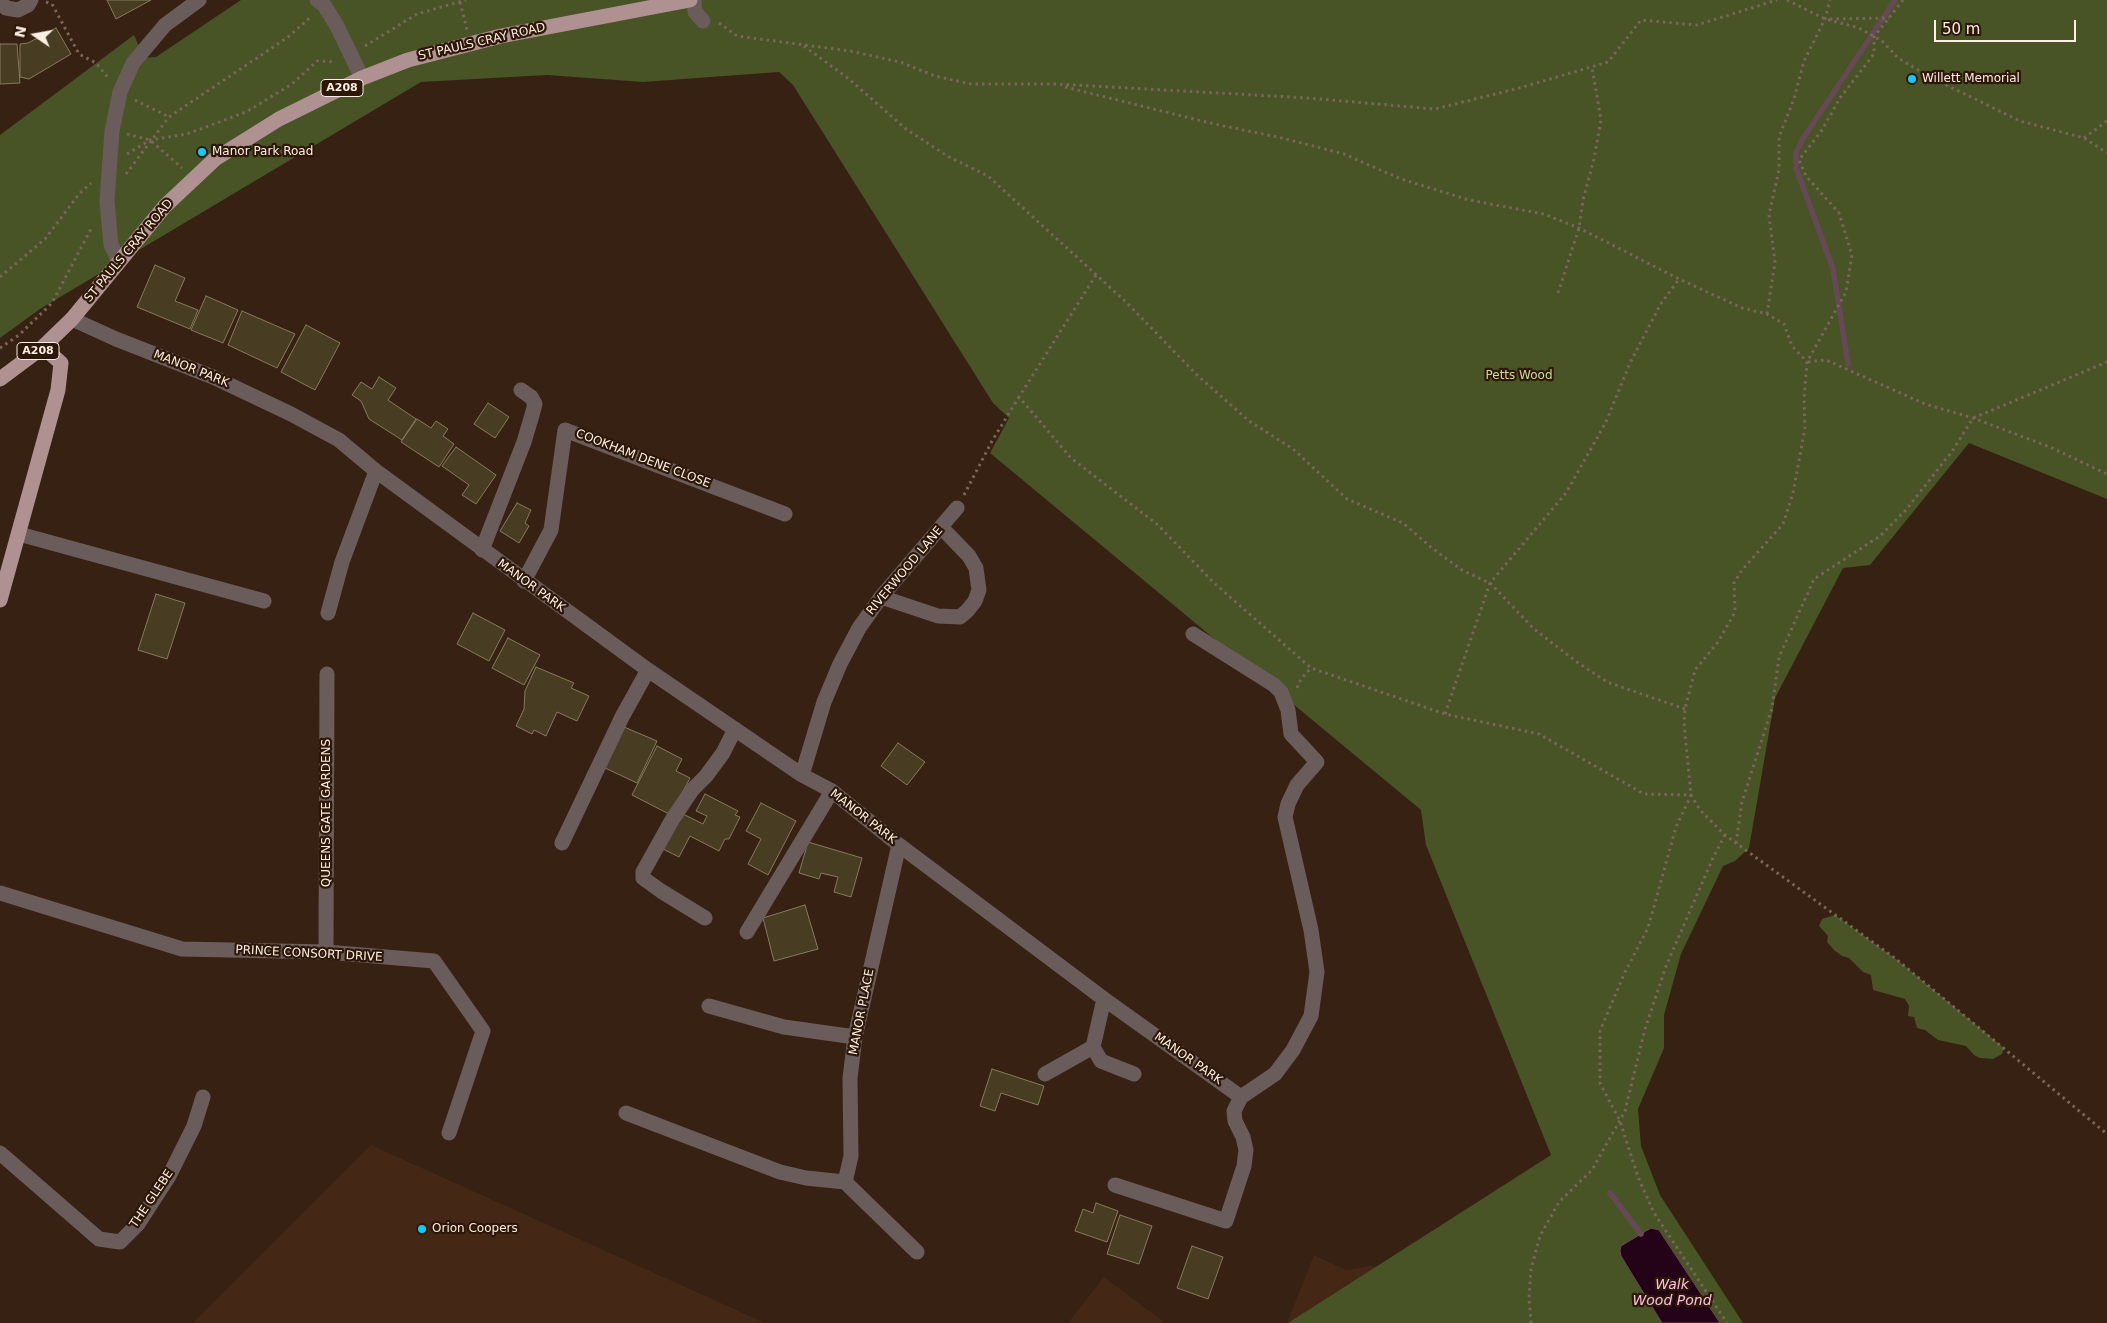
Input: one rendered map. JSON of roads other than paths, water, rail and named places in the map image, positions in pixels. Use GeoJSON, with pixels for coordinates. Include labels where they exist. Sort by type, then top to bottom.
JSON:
{"type":"FeatureCollection","features":[{"type":"Feature","properties":{"kind":"main road","name":"ST PAULS CRAY ROAD"},"geometry":{"type":"LineString","coordinates":[[0,378],[43,347],[72,319],[165,206],[194,178],[215,159],[279,119],[362,78],[408,60],[470,42],[656,3],[696,7]]}},
{"type":"Feature","properties":{"kind":"main road"},"geometry":{"type":"LineString","coordinates":[[0,600],[58,390],[61,363],[43,347]]}},
{"type":"Feature","properties":{"kind":"street"},"geometry":{"type":"LineString","coordinates":[[0,1],[6,8],[18,10],[28,5],[31,0]]}},
{"type":"Feature","properties":{"kind":"street"},"geometry":{"type":"LineString","coordinates":[[119,260],[111,245],[107,201],[108,165],[112,131],[120,92],[133,63],[165,25],[200,0]]}},
{"type":"Feature","properties":{"kind":"street"},"geometry":{"type":"LineString","coordinates":[[320,3],[337,26],[362,78]]}},
{"type":"Feature","properties":{"kind":"street","name":"MANOR PARK"},"geometry":{"type":"LineString","coordinates":[[72,319],[116,339],[212,377],[291,414],[340,440],[376,471],[648,670],[802,775],[832,791],[899,845],[1104,999],[1241,1096]]}},
{"type":"Feature","properties":{"kind":"street"},"geometry":{"type":"LineString","coordinates":[[482,550],[524,442],[535,404],[531,397],[520,390]]}},
{"type":"Feature","properties":{"kind":"street","name":"COOKHAM DENE CLOSE"},"geometry":{"type":"LineString","coordinates":[[524,581],[551,530],[565,430],[785,514]]}},
{"type":"Feature","properties":{"kind":"street"},"geometry":{"type":"LineString","coordinates":[[328,613],[342,562],[376,471]]}},
{"type":"Feature","properties":{"kind":"street","name":"RIVERWOOD LANE"},"geometry":{"type":"LineString","coordinates":[[802,775],[814,730],[840,664],[859,628],[881,597],[958,508]]}},
{"type":"Feature","properties":{"kind":"street"},"geometry":{"type":"LineString","coordinates":[[881,597],[938,616],[960,617],[967,611],[975,601],[979,590],[976,568],[969,556],[941,527]]}},
{"type":"Feature","properties":{"kind":"street"},"geometry":{"type":"LineString","coordinates":[[19,534],[264,600]]}},
{"type":"Feature","properties":{"kind":"street"},"geometry":{"type":"LineString","coordinates":[[1115,1186],[1226,1221],[1244,1166],[1246,1150],[1243,1137],[1235,1121],[1234,1111],[1241,1096],[1275,1074],[1293,1050],[1311,1016],[1317,972],[1312,930],[1285,817],[1288,804],[1297,785],[1317,762],[1291,734],[1288,710],[1281,692],[1274,685],[1193,634]]}},
{"type":"Feature","properties":{"kind":"street"},"geometry":{"type":"LineString","coordinates":[[562,843],[622,717],[648,670]]}},
{"type":"Feature","properties":{"kind":"street","name":"QUEENS GATE GARDENS"},"geometry":{"type":"LineString","coordinates":[[326,952],[327,674]]}},
{"type":"Feature","properties":{"kind":"street"},"geometry":{"type":"LineString","coordinates":[[705,918],[643,878],[643,872],[672,820],[692,790],[706,776],[723,753],[735,729]]}},
{"type":"Feature","properties":{"kind":"street"},"geometry":{"type":"LineString","coordinates":[[747,932],[832,791]]}},
{"type":"Feature","properties":{"kind":"street","name":"MANOR PLACE"},"geometry":{"type":"LineString","coordinates":[[845,1182],[851,1156],[850,1078],[855,1037],[899,845]]}},
{"type":"Feature","properties":{"kind":"street","name":"PRINCE CONSORT DRIVE"},"geometry":{"type":"LineString","coordinates":[[0,892],[182,949],[326,952],[434,961],[483,1031],[449,1133]]}},
{"type":"Feature","properties":{"kind":"street"},"geometry":{"type":"LineString","coordinates":[[1104,999],[1093,1047],[1102,1061],[1134,1074]]}},
{"type":"Feature","properties":{"kind":"street"},"geometry":{"type":"LineString","coordinates":[[709,1006],[784,1027],[855,1037]]}},
{"type":"Feature","properties":{"kind":"street"},"geometry":{"type":"LineString","coordinates":[[1045,1074],[1093,1047]]}},
{"type":"Feature","properties":{"kind":"street","name":"THE GLEBE"},"geometry":{"type":"LineString","coordinates":[[0,1153],[99,1239],[120,1242],[138,1224],[169,1176],[194,1126],[203,1097]]}},
{"type":"Feature","properties":{"kind":"street"},"geometry":{"type":"LineString","coordinates":[[626,1113],[780,1172],[806,1178],[845,1182],[917,1252]]}},
{"type":"Feature","properties":{"kind":"water","name":"Walk Wood Pond"},"geometry":{"type":"Polygon","coordinates":[[[1651,1228],[1659,1230],[1720,1323],[1662,1323],[1621,1256],[1620,1251],[1621,1246],[1651,1228]]]}},
{"type":"Feature","properties":{"kind":"waterway"},"geometry":{"type":"LineString","coordinates":[[1848,364],[1833,269],[1796,168],[1796,153],[1802,140],[1895,0]]}},
{"type":"Feature","properties":{"kind":"waterway"},"geometry":{"type":"LineString","coordinates":[[1610,1193],[1641,1234]]}},
{"type":"Feature","properties":{"kind":"place","name":"Willett Memorial"},"geometry":{"type":"Point","coordinates":[1912,79]}},
{"type":"Feature","properties":{"kind":"place","name":"Manor Park Road"},"geometry":{"type":"Point","coordinates":[202,152]}},
{"type":"Feature","properties":{"kind":"place","name":"Orion Coopers"},"geometry":{"type":"Point","coordinates":[422,1229]}},
{"type":"Feature","properties":{"kind":"park label","name":"Petts Wood"},"geometry":{"type":"Point","coordinates":[1519,376]}}]}
